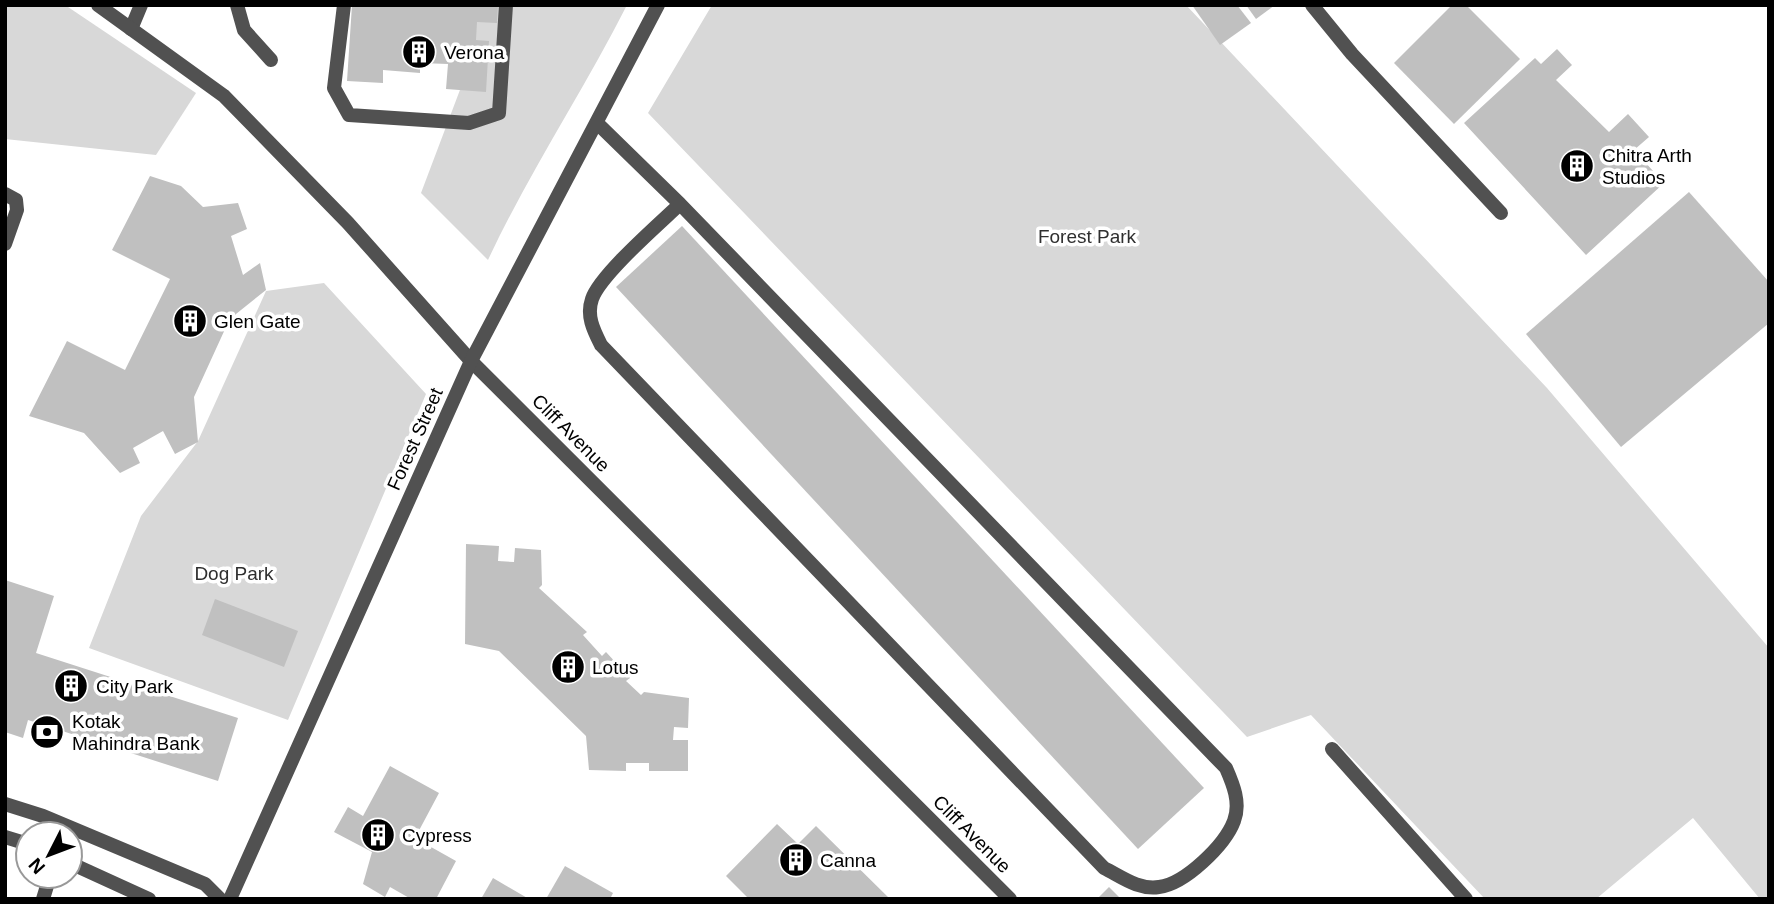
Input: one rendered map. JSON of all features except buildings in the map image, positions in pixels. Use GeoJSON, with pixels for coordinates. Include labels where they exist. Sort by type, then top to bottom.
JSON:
{"type":"FeatureCollection","features":[{"type":"Feature","properties":{"kind":"street","name":"Cliff Avenue"},"geometry":{"type":"LineString","coordinates":[[97,5],[224,96],[348,223],[471,361],[1010,899]]}},
{"type":"Feature","properties":{"kind":"street"},"geometry":{"type":"LineString","coordinates":[[131,29],[141,5]]}},
{"type":"Feature","properties":{"kind":"street"},"geometry":{"type":"LineString","coordinates":[[237,5],[244,30],[271,60]]}},
{"type":"Feature","properties":{"kind":"street"},"geometry":{"type":"LineString","coordinates":[[344,5],[334,88],[349,115],[469,123],[499,113],[506,5]]}},
{"type":"Feature","properties":{"kind":"street","name":"Forest Street"},"geometry":{"type":"LineString","coordinates":[[230,899],[471,361],[657,5]]}},
{"type":"Feature","properties":{"kind":"street"},"geometry":{"type":"LineString","coordinates":[[1312,5],[1352,54],[1501,213]]}},
{"type":"Feature","properties":{"kind":"street"},"geometry":{"type":"LineString","coordinates":[[597,123],[680,204],[1226,768],[1236,791],[1235,819],[1221,843],[1180,881],[1160,887],[1139,887],[1104,868],[601,345],[590,323],[591,300],[601,284],[680,204]]}},
{"type":"Feature","properties":{"kind":"street"},"geometry":{"type":"LineString","coordinates":[[5,194],[16,200],[17,210],[5,244]]}},
{"type":"Feature","properties":{"kind":"street"},"geometry":{"type":"LineString","coordinates":[[1332,749],[1466,899]]}},
{"type":"Feature","properties":{"kind":"street"},"geometry":{"type":"LineString","coordinates":[[7,809],[43,816],[205,884],[220,899]]}},
{"type":"Feature","properties":{"kind":"street"},"geometry":{"type":"LineString","coordinates":[[84,869],[149,899]]}},
{"type":"Feature","properties":{"kind":"green space"},"geometry":{"type":"Polygon","coordinates":[[[5,5],[65,5],[196,93],[156,155],[5,139],[5,5]]]}},
{"type":"Feature","properties":{"kind":"green space"},"geometry":{"type":"Polygon","coordinates":[[[476,5],[627,5],[521,195],[488,260],[421,193],[469,66],[476,5]]]}},
{"type":"Feature","properties":{"kind":"green space","name":"Forest Park"},"geometry":{"type":"Polygon","coordinates":[[[712,5],[1186,5],[1547,388],[1769,648],[1769,899],[1760,899],[1693,818],[1596,899],[1485,899],[1311,715],[1247,737],[648,113],[712,5]]]}},
{"type":"Feature","properties":{"kind":"green space","name":"Dog Park"},"geometry":{"type":"Polygon","coordinates":[[[324,283],[426,394],[288,720],[89,648],[141,516],[198,441],[266,291],[324,283]]]}},
{"type":"Feature","properties":{"kind":"place","name":"Verona"},"geometry":{"type":"Point","coordinates":[419,52]}},
{"type":"Feature","properties":{"kind":"place","name":"Chitra Arth Studios"},"geometry":{"type":"Point","coordinates":[1577,166]}},
{"type":"Feature","properties":{"kind":"place","name":"Glen Gate"},"geometry":{"type":"Point","coordinates":[190,321]}},
{"type":"Feature","properties":{"kind":"place","name":"Lotus"},"geometry":{"type":"Point","coordinates":[568,667]}},
{"type":"Feature","properties":{"kind":"place","name":"City Park"},"geometry":{"type":"Point","coordinates":[71,686]}},
{"type":"Feature","properties":{"kind":"place","name":"Kotak Mahindra Bank"},"geometry":{"type":"Point","coordinates":[47,732]}},
{"type":"Feature","properties":{"kind":"place","name":"Cypress"},"geometry":{"type":"Point","coordinates":[378,835]}},
{"type":"Feature","properties":{"kind":"place","name":"Canna"},"geometry":{"type":"Point","coordinates":[796,860]}}]}
